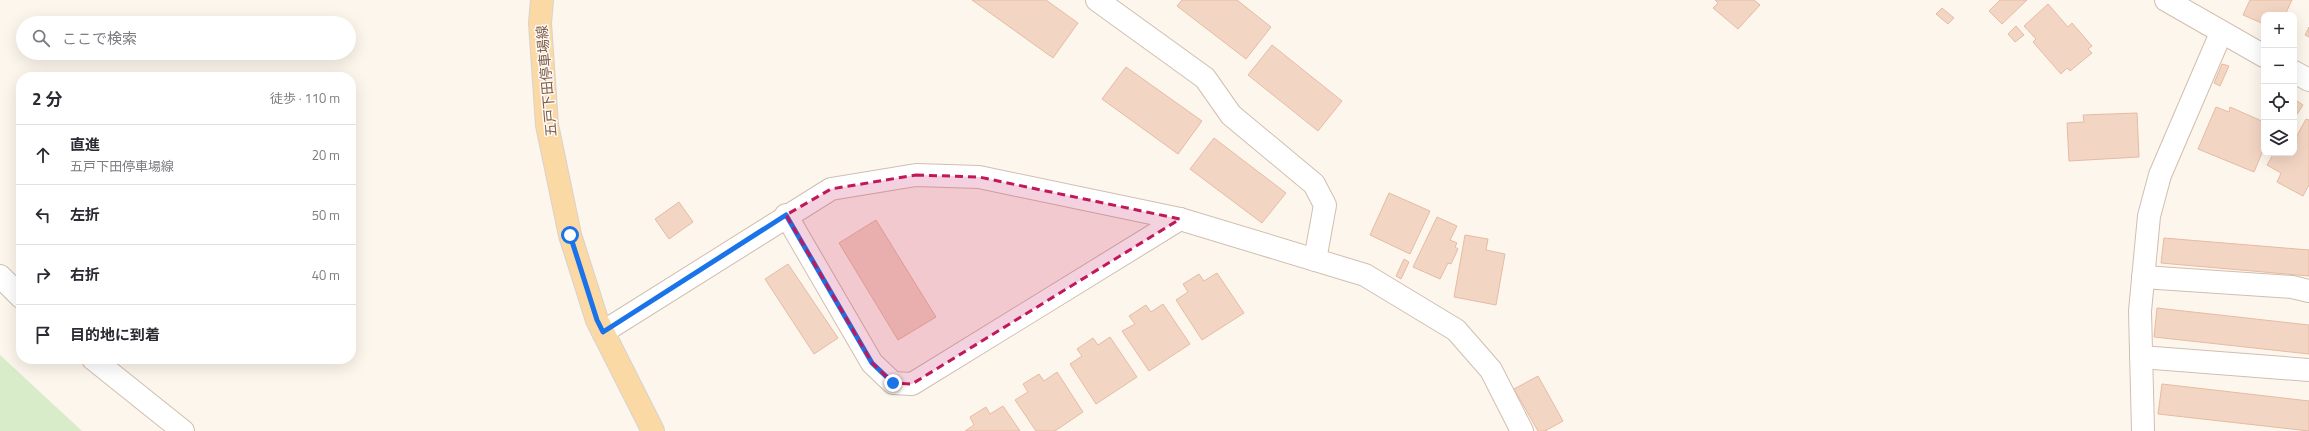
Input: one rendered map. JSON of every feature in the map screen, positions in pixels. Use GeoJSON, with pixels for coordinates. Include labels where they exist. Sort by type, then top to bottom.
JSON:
{"type":"FeatureCollection","features":[{"type":"Feature","properties":{"kind":"main road","name":"五戸下田停車場線"},"geometry":{"type":"LineString","coordinates":[[542,0],[540,23],[547,126],[570,235],[597,320],[652,431]]}},
{"type":"Feature","properties":{"kind":"street"},"geometry":{"type":"LineString","coordinates":[[1097,0],[1205,78],[1231,115],[1314,184],[1325,205],[1315,260]]}},
{"type":"Feature","properties":{"kind":"street"},"geometry":{"type":"LineString","coordinates":[[2166,0],[2221,33],[2261,54]]}},
{"type":"Feature","properties":{"kind":"street"},"geometry":{"type":"LineString","coordinates":[[2143,431],[2140,311],[2149,216],[2160,175],[2221,33]]}},
{"type":"Feature","properties":{"kind":"street"},"geometry":{"type":"LineString","coordinates":[[2297,74],[2309,80]]}},
{"type":"Feature","properties":{"kind":"street"},"geometry":{"type":"LineString","coordinates":[[603,332],[786,215],[831,189],[916,175],[978,177],[1180,219],[1365,275],[1456,330],[1491,370],[1522,431]]}},
{"type":"Feature","properties":{"kind":"street"},"geometry":{"type":"LineString","coordinates":[[786,215],[872,363],[893,383],[912,384],[1180,219]]}},
{"type":"Feature","properties":{"kind":"street"},"geometry":{"type":"LineString","coordinates":[[0,276],[16,292]]}},
{"type":"Feature","properties":{"kind":"street"},"geometry":{"type":"LineString","coordinates":[[2143,276],[2292,287],[2309,291]]}},
{"type":"Feature","properties":{"kind":"street"},"geometry":{"type":"LineString","coordinates":[[2141,357],[2309,370]]}},
{"type":"Feature","properties":{"kind":"street"},"geometry":{"type":"LineString","coordinates":[[99,364],[183,431]]}},
{"type":"Feature","properties":{"kind":"highlighted area"},"geometry":{"type":"Polygon","coordinates":[[[916,175],[979,177],[1180,219],[912,384],[893,383],[872,363],[786,215],[831,189],[916,175]]]}},
{"type":"Feature","properties":{"kind":"green space"},"geometry":{"type":"Polygon","coordinates":[[[0,355],[82,431],[0,431],[0,355]]]}},
{"type":"Feature","properties":{"kind":"building"},"geometry":{"type":"Polygon","coordinates":[[[972,0],[1046,0],[1078,23],[1053,58],[972,0]]]}},
{"type":"Feature","properties":{"kind":"building"},"geometry":{"type":"Polygon","coordinates":[[[1182,0],[1237,0],[1271,27],[1246,59],[1177,6],[1182,0]]]}},
{"type":"Feature","properties":{"kind":"building"},"geometry":{"type":"Polygon","coordinates":[[[1715,0],[1754,0],[1760,5],[1738,29],[1713,8],[1718,3],[1715,0]]]}},
{"type":"Feature","properties":{"kind":"building"},"geometry":{"type":"Polygon","coordinates":[[[2000,0],[2027,0],[2002,24],[1989,11],[2000,0]]]}},
{"type":"Feature","properties":{"kind":"building"},"geometry":{"type":"Polygon","coordinates":[[[2250,0],[2292,0],[2286,12],[2261,12],[2261,23],[2243,15],[2250,0]]]}},
{"type":"Feature","properties":{"kind":"building"},"geometry":{"type":"Polygon","coordinates":[[[2048,4],[2068,27],[2072,23],[2092,46],[2088,49],[2092,53],[2070,71],[2067,68],[2061,74],[2033,42],[2036,39],[2024,26],[2048,4]]]}},
{"type":"Feature","properties":{"kind":"building"},"geometry":{"type":"Polygon","coordinates":[[[1942,8],[1954,18],[1948,24],[1936,14],[1942,8]]]}},
{"type":"Feature","properties":{"kind":"building"},"geometry":{"type":"Polygon","coordinates":[[[2016,26],[2024,35],[2015,42],[2008,34],[2016,26]]]}},
{"type":"Feature","properties":{"kind":"building"},"geometry":{"type":"Polygon","coordinates":[[[2309,27],[2309,37],[2305,35],[2309,27]]]}},
{"type":"Feature","properties":{"kind":"building"},"geometry":{"type":"Polygon","coordinates":[[[1272,45],[1342,101],[1318,131],[1248,75],[1272,45]]]}},
{"type":"Feature","properties":{"kind":"building"},"geometry":{"type":"Polygon","coordinates":[[[2222,64],[2229,66],[2220,86],[2214,83],[2222,64]]]}},
{"type":"Feature","properties":{"kind":"building"},"geometry":{"type":"Polygon","coordinates":[[[1126,67],[1202,121],[1178,154],[1102,99],[1126,67]]]}},
{"type":"Feature","properties":{"kind":"building"},"geometry":{"type":"Polygon","coordinates":[[[2297,101],[2303,105],[2297,114],[2297,101]]]}},
{"type":"Feature","properties":{"kind":"building"},"geometry":{"type":"Polygon","coordinates":[[[2216,107],[2229,112],[2230,107],[2261,121],[2261,155],[2254,172],[2198,149],[2216,107]]]}},
{"type":"Feature","properties":{"kind":"building"},"geometry":{"type":"Polygon","coordinates":[[[2137,113],[2139,157],[2069,161],[2067,123],[2084,122],[2083,115],[2137,113]]]}},
{"type":"Feature","properties":{"kind":"building"},"geometry":{"type":"Polygon","coordinates":[[[2306,119],[2309,120],[2309,185],[2303,196],[2277,182],[2281,173],[2267,165],[2272,156],[2297,156],[2297,136],[2306,119]]]}},
{"type":"Feature","properties":{"kind":"building"},"geometry":{"type":"Polygon","coordinates":[[[1214,138],[1286,193],[1262,223],[1190,169],[1214,138]]]}},
{"type":"Feature","properties":{"kind":"building"},"geometry":{"type":"Polygon","coordinates":[[[1389,193],[1430,211],[1410,254],[1370,235],[1389,193]]]}},
{"type":"Feature","properties":{"kind":"building"},"geometry":{"type":"Polygon","coordinates":[[[679,202],[693,222],[669,239],[655,219],[679,202]]]}},
{"type":"Feature","properties":{"kind":"building"},"geometry":{"type":"Polygon","coordinates":[[[1437,217],[1457,226],[1450,240],[1457,243],[1455,247],[1458,249],[1451,264],[1448,263],[1440,279],[1413,267],[1437,217]]]}},
{"type":"Feature","properties":{"kind":"building"},"geometry":{"type":"Polygon","coordinates":[[[876,220],[936,317],[898,340],[839,243],[876,220]]]}},
{"type":"Feature","properties":{"kind":"building"},"geometry":{"type":"Polygon","coordinates":[[[1465,235],[1488,239],[1486,250],[1505,254],[1496,305],[1454,297],[1465,235]]]}},
{"type":"Feature","properties":{"kind":"building"},"geometry":{"type":"Polygon","coordinates":[[[2164,238],[2309,250],[2309,276],[2161,263],[2164,238]]]}},
{"type":"Feature","properties":{"kind":"building"},"geometry":{"type":"Polygon","coordinates":[[[1404,259],[1409,262],[1401,279],[1396,276],[1404,259]]]}},
{"type":"Feature","properties":{"kind":"building"},"geometry":{"type":"Polygon","coordinates":[[[788,264],[838,338],[814,354],[765,279],[788,264]]]}},
{"type":"Feature","properties":{"kind":"building"},"geometry":{"type":"Polygon","coordinates":[[[1217,273],[1244,313],[1202,340],[1176,300],[1188,292],[1183,284],[1199,274],[1204,281],[1217,273]]]}},
{"type":"Feature","properties":{"kind":"building"},"geometry":{"type":"Polygon","coordinates":[[[1163,304],[1190,344],[1149,371],[1122,331],[1135,324],[1129,316],[1146,305],[1151,312],[1163,304]]]}},
{"type":"Feature","properties":{"kind":"building"},"geometry":{"type":"Polygon","coordinates":[[[2157,308],[2309,325],[2309,354],[2154,337],[2157,308]]]}},
{"type":"Feature","properties":{"kind":"building"},"geometry":{"type":"Polygon","coordinates":[[[1110,337],[1137,377],[1096,404],[1070,364],[1082,356],[1077,349],[1093,338],[1098,345],[1110,337]]]}},
{"type":"Feature","properties":{"kind":"building"},"geometry":{"type":"Polygon","coordinates":[[[1057,372],[1083,412],[1055,431],[1036,431],[1015,400],[1028,392],[1023,384],[1039,374],[1044,381],[1057,372]]]}},
{"type":"Feature","properties":{"kind":"building"},"geometry":{"type":"Polygon","coordinates":[[[1538,376],[1563,421],[1545,431],[1538,431],[1514,389],[1538,376]]]}},
{"type":"Feature","properties":{"kind":"building"},"geometry":{"type":"Polygon","coordinates":[[[2162,384],[2309,401],[2309,431],[2158,414],[2162,384]]]}},
{"type":"Feature","properties":{"kind":"building"},"geometry":{"type":"Polygon","coordinates":[[[1003,406],[1020,431],[965,431],[974,425],[970,417],[986,407],[990,414],[1003,406]]]}},
{"type":"Feature","properties":{"kind":"route"},"geometry":{"type":"LineString","coordinates":[[570,235],[597,320],[603,332],[786,215],[872,363],[893,383]]}}]}
